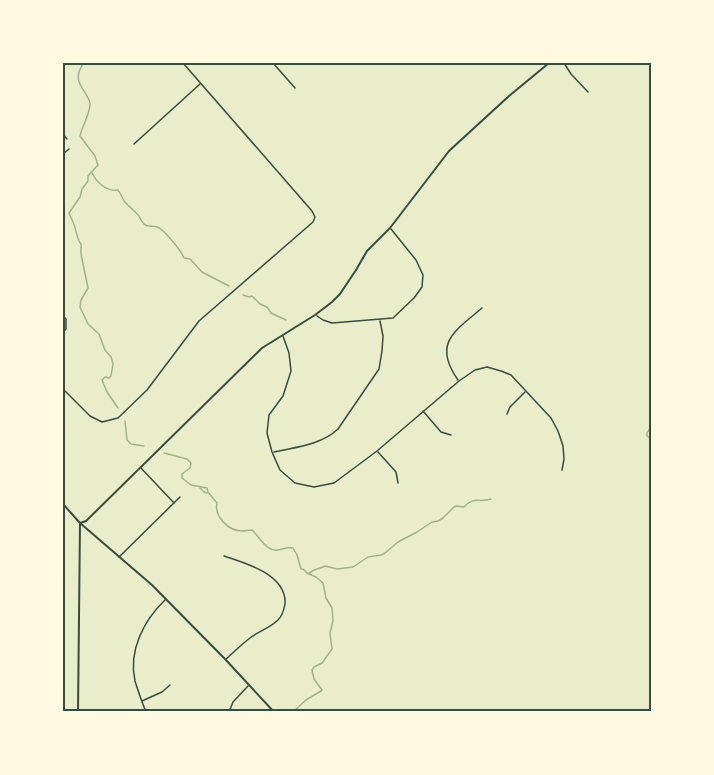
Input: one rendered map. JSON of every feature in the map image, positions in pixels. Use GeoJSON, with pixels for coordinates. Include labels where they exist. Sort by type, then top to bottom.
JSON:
{"type":"FeatureCollection","features":[{"type":"Feature","properties":{"kind":"street"},"geometry":{"type":"LineString","coordinates":[[63,389],[90,416],[102,422],[118,418],[147,390],[199,321],[313,222],[315,217],[183,63]]}},
{"type":"Feature","properties":{"kind":"street"},"geometry":{"type":"LineString","coordinates":[[273,63],[295,88]]}},
{"type":"Feature","properties":{"kind":"street"},"geometry":{"type":"LineString","coordinates":[[80,523],[86,521],[262,348],[332,302],[340,294],[367,251],[390,228],[449,151],[549,63]]}},
{"type":"Feature","properties":{"kind":"street"},"geometry":{"type":"LineString","coordinates":[[564,63],[588,92]]}},
{"type":"Feature","properties":{"kind":"street"},"geometry":{"type":"LineString","coordinates":[[134,144],[201,83]]}},
{"type":"Feature","properties":{"kind":"street"},"geometry":{"type":"LineString","coordinates":[[63,134],[67,139]]}},
{"type":"Feature","properties":{"kind":"street"},"geometry":{"type":"LineString","coordinates":[[63,154],[69,149]]}},
{"type":"Feature","properties":{"kind":"street"},"geometry":{"type":"LineString","coordinates":[[315,315],[323,321],[332,322],[393,318],[414,298],[422,287],[423,275],[416,260],[390,228]]}},
{"type":"Feature","properties":{"kind":"street"},"geometry":{"type":"LineString","coordinates":[[459,381],[451,370],[446,353],[449,339],[453,332],[482,308]]}},
{"type":"Feature","properties":{"kind":"street"},"geometry":{"type":"LineString","coordinates":[[63,316],[66,319],[66,329],[63,332]]}},
{"type":"Feature","properties":{"kind":"street"},"geometry":{"type":"LineString","coordinates":[[272,452],[322,440],[338,429],[379,369],[382,351],[380,320]]}},
{"type":"Feature","properties":{"kind":"street"},"geometry":{"type":"LineString","coordinates":[[282,335],[289,353],[291,371],[283,396],[269,415],[267,433],[280,470],[295,483],[314,487],[334,483],[377,451],[459,381],[474,370],[487,367],[511,375],[551,418],[563,446],[562,470]]}},
{"type":"Feature","properties":{"kind":"street"},"geometry":{"type":"LineString","coordinates":[[507,414],[510,407],[526,392]]}},
{"type":"Feature","properties":{"kind":"street"},"geometry":{"type":"LineString","coordinates":[[423,411],[441,432],[451,435]]}},
{"type":"Feature","properties":{"kind":"street"},"geometry":{"type":"LineString","coordinates":[[377,451],[396,472],[398,483]]}},
{"type":"Feature","properties":{"kind":"street"},"geometry":{"type":"LineString","coordinates":[[140,467],[174,503]]}},
{"type":"Feature","properties":{"kind":"street"},"geometry":{"type":"LineString","coordinates":[[119,557],[180,497]]}},
{"type":"Feature","properties":{"kind":"street"},"geometry":{"type":"LineString","coordinates":[[63,504],[80,523],[152,585],[274,712]]}},
{"type":"Feature","properties":{"kind":"street"},"geometry":{"type":"LineString","coordinates":[[78,712],[80,523]]}},
{"type":"Feature","properties":{"kind":"street"},"geometry":{"type":"LineString","coordinates":[[224,556],[272,577],[281,586],[285,601],[279,619],[251,637],[225,659]]}},
{"type":"Feature","properties":{"kind":"street"},"geometry":{"type":"LineString","coordinates":[[146,712],[135,679],[133,665],[135,649],[142,627],[155,609],[166,600]]}},
{"type":"Feature","properties":{"kind":"street"},"geometry":{"type":"LineString","coordinates":[[142,701],[162,692],[170,685]]}},
{"type":"Feature","properties":{"kind":"street"},"geometry":{"type":"LineString","coordinates":[[229,712],[233,702],[249,685]]}},
{"type":"Feature","properties":{"kind":"waterway"},"geometry":{"type":"LineString","coordinates":[[83,63],[78,76],[89,99],[90,107],[80,136],[95,156],[98,165],[88,176],[80,197],[69,213],[81,244],[88,288],[80,307],[88,324],[99,334],[105,350],[111,357],[113,364],[111,376],[102,380],[118,408]]}},
{"type":"Feature","properties":{"kind":"waterway"},"geometry":{"type":"LineString","coordinates":[[92,173],[103,186],[110,190],[118,190],[144,224],[157,227],[164,232],[184,258],[190,259],[202,272],[229,286]]}},
{"type":"Feature","properties":{"kind":"waterway"},"geometry":{"type":"LineString","coordinates":[[243,295],[252,296],[267,307],[271,313],[286,320]]}},
{"type":"Feature","properties":{"kind":"waterway"},"geometry":{"type":"LineString","coordinates":[[651,412],[651,423]]}},
{"type":"Feature","properties":{"kind":"waterway"},"geometry":{"type":"LineString","coordinates":[[125,421],[127,440],[131,444],[144,446]]}},
{"type":"Feature","properties":{"kind":"waterway"},"geometry":{"type":"LineString","coordinates":[[651,427],[647,433],[651,439]]}},
{"type":"Feature","properties":{"kind":"waterway"},"geometry":{"type":"LineString","coordinates":[[164,453],[187,459],[191,463],[190,468],[182,474],[182,478],[191,485],[207,488],[217,503],[220,518],[227,526],[242,531],[252,530],[270,549],[293,548],[301,569],[323,583],[326,598],[332,608],[333,621],[330,633],[332,649],[322,663],[312,670],[314,679],[322,690],[293,712]]}},
{"type":"Feature","properties":{"kind":"waterway"},"geometry":{"type":"LineString","coordinates":[[200,488],[207,493]]}},
{"type":"Feature","properties":{"kind":"waterway"},"geometry":{"type":"LineString","coordinates":[[308,574],[325,566],[337,569],[353,567],[368,557],[385,553],[398,542],[443,518],[456,506],[464,507],[474,501],[491,499]]}}]}
